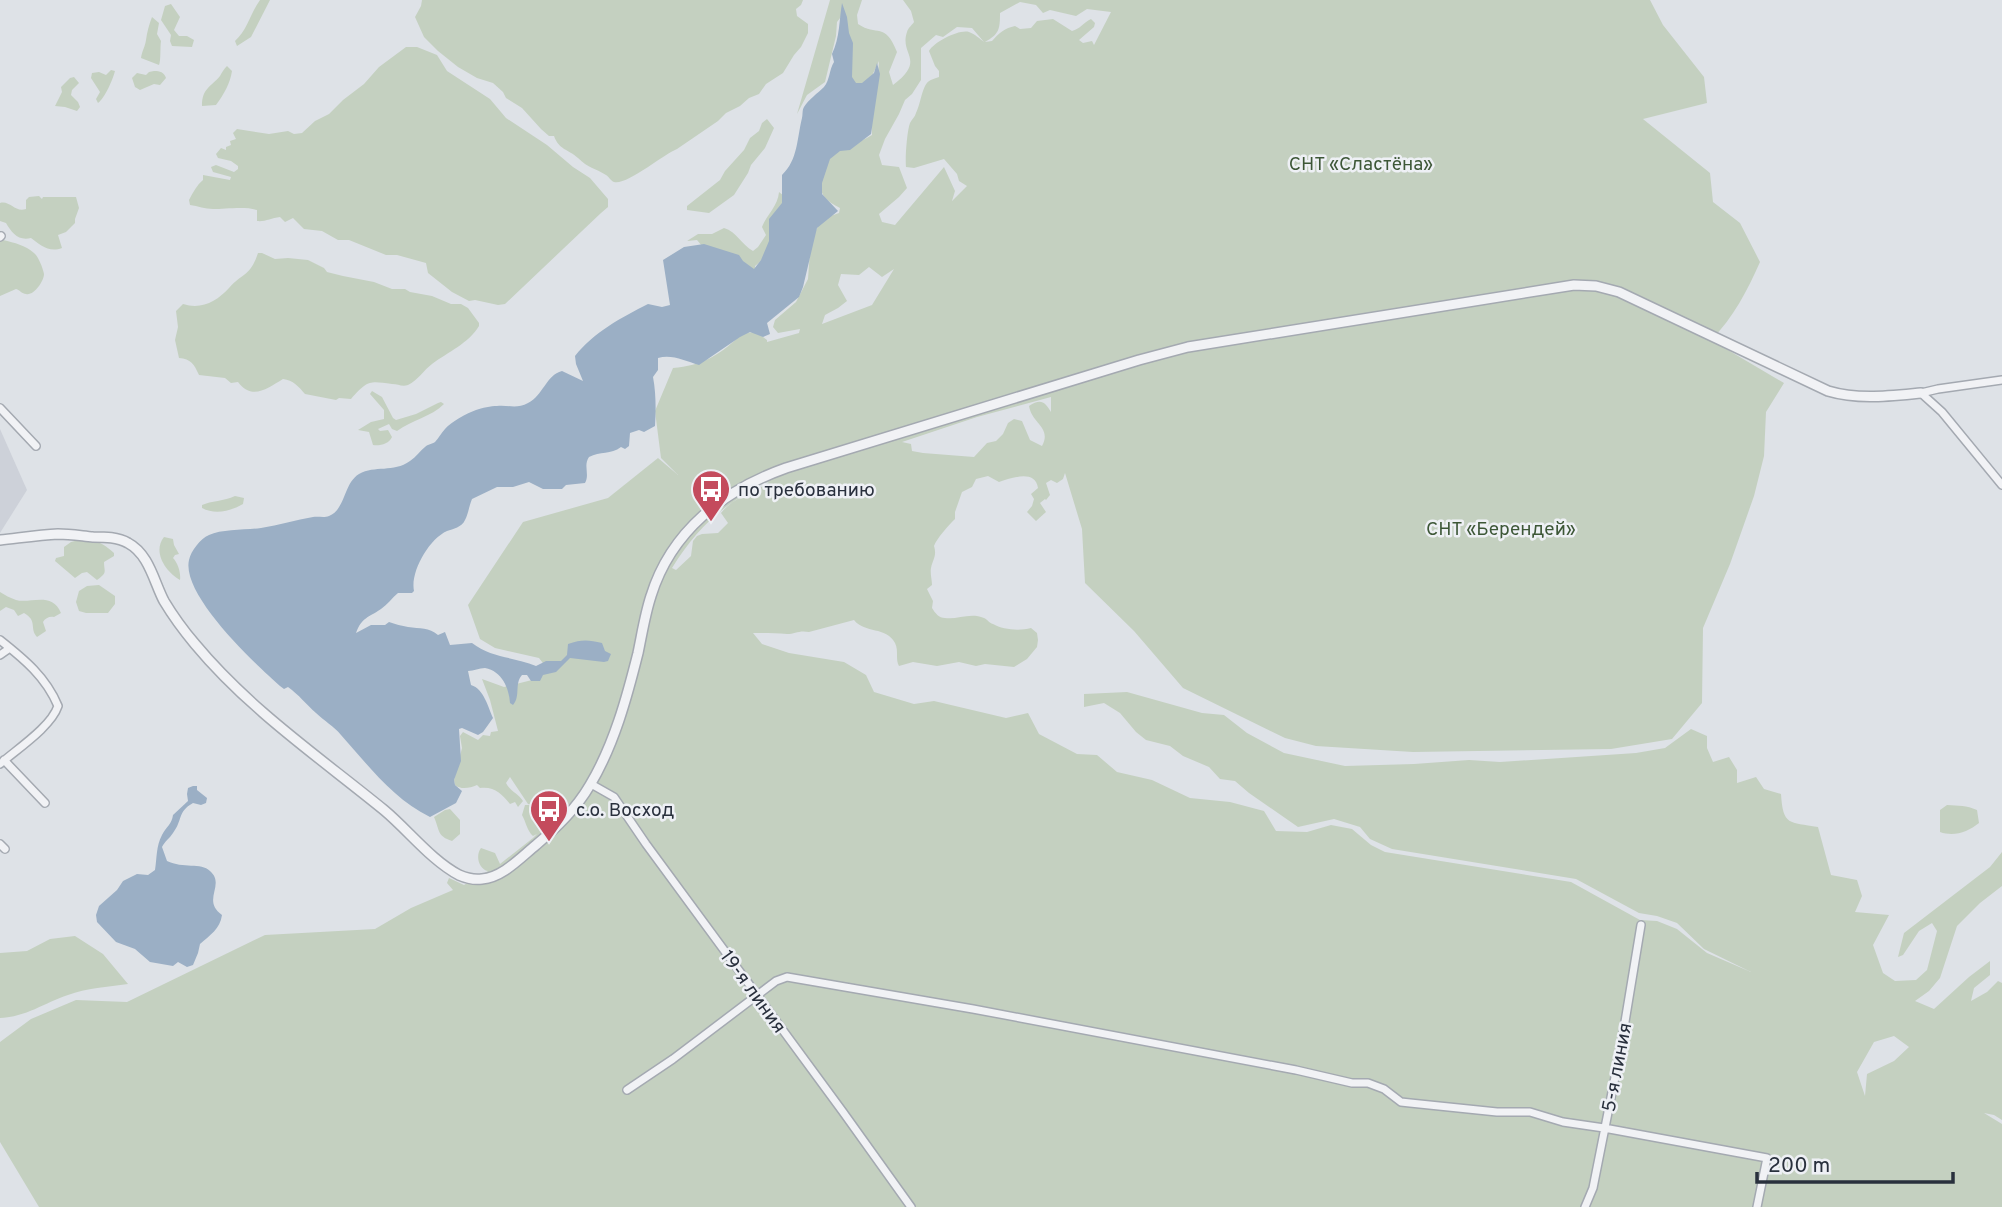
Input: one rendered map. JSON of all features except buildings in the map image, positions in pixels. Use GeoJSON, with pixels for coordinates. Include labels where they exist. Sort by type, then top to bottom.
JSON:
{"type":"FeatureCollection","features":[{"type":"Feature","properties":{"kind":"street"},"geometry":{"type":"LineString","coordinates":[[0,540],[59,534],[107,537],[128,543],[142,555],[169,610],[205,657],[252,703],[443,863],[461,876],[478,880],[489,878],[517,861],[564,821],[591,784],[616,729],[637,656],[650,597],[668,555],[713,506],[761,476],[1188,347],[1574,285],[1596,286],[1619,292],[1840,395],[1870,397],[1921,393],[1938,388],[2002,380]]}},
{"type":"Feature","properties":{"kind":"street"},"geometry":{"type":"LineString","coordinates":[[1921,393],[1942,412],[2002,485]]}},
{"type":"Feature","properties":{"kind":"street"},"geometry":{"type":"LineString","coordinates":[[0,408],[36,446]]}},
{"type":"Feature","properties":{"kind":"street"},"geometry":{"type":"LineString","coordinates":[[0,640],[36,670],[52,692],[58,706],[46,725],[2,762],[45,803]]}},
{"type":"Feature","properties":{"kind":"street"},"geometry":{"type":"LineString","coordinates":[[0,655],[10,648]]}},
{"type":"Feature","properties":{"kind":"street","name":"19-я линия"},"geometry":{"type":"LineString","coordinates":[[591,784],[614,797],[911,1207]]}},
{"type":"Feature","properties":{"kind":"street","name":"5-я линия"},"geometry":{"type":"LineString","coordinates":[[1585,1207],[1593,1188],[1620,1052],[1641,925]]}},
{"type":"Feature","properties":{"kind":"street"},"geometry":{"type":"LineString","coordinates":[[627,1090],[776,981],[787,977],[1296,1070],[1352,1083],[1368,1083],[1410,1103],[1497,1112],[1530,1112],[1563,1122],[1767,1158],[1757,1207]]}},
{"type":"Feature","properties":{"kind":"shaded area"},"geometry":{"type":"Polygon","coordinates":[[[0,429],[27,490],[0,533],[0,429]]]}},
{"type":"Feature","properties":{"kind":"green space"},"geometry":{"type":"Polygon","coordinates":[[[260,0],[270,0],[251,37],[237,46],[235,41],[243,32],[260,0]]]}},
{"type":"Feature","properties":{"kind":"green space"},"geometry":{"type":"Polygon","coordinates":[[[422,0],[803,0],[796,9],[797,16],[808,24],[808,33],[783,73],[766,84],[759,94],[726,113],[636,175],[614,182],[561,147],[554,136],[549,136],[493,83],[477,78],[458,67],[438,51],[424,37],[415,17],[422,0]]]}},
{"type":"Feature","properties":{"kind":"green space"},"geometry":{"type":"Polygon","coordinates":[[[830,0],[862,0],[857,15],[858,24],[889,36],[897,52],[889,72],[893,85],[903,76],[910,63],[905,40],[914,22],[911,11],[903,0],[1650,0],[1663,25],[1704,77],[1707,103],[1643,119],[1710,173],[1713,202],[1740,223],[1760,262],[1739,303],[1711,340],[1784,383],[1766,412],[1764,456],[1754,496],[1730,564],[1703,628],[1702,703],[1672,739],[1611,749],[1413,752],[1316,746],[1285,738],[1183,688],[1134,631],[1085,583],[1082,529],[1065,473],[1063,479],[1057,483],[1051,480],[1046,483],[1050,495],[1040,503],[1046,512],[1036,521],[1027,512],[1034,499],[1031,494],[1038,488],[1032,478],[1022,476],[999,482],[988,476],[976,479],[972,487],[962,492],[955,519],[934,546],[932,585],[927,589],[933,601],[932,608],[937,615],[943,618],[979,616],[1002,628],[1031,628],[1037,633],[1037,647],[1027,659],[1014,667],[985,664],[976,666],[959,662],[937,666],[913,662],[899,666],[896,646],[891,638],[854,620],[809,632],[753,633],[762,644],[789,653],[844,662],[866,675],[874,692],[914,704],[934,701],[1006,718],[1028,713],[1039,734],[1077,754],[1097,755],[1117,772],[1152,780],[1190,798],[1230,802],[1264,811],[1276,831],[1307,832],[1331,825],[1352,829],[1371,845],[1385,852],[1571,882],[1640,920],[1657,921],[1677,929],[1707,953],[1751,972],[1704,949],[1677,923],[1639,913],[1576,879],[1392,849],[1370,839],[1360,827],[1334,819],[1298,827],[1235,781],[1220,779],[1209,767],[1183,756],[1170,746],[1146,740],[1120,713],[1104,703],[1084,707],[1084,694],[1127,692],[1202,713],[1224,715],[1247,733],[1284,753],[1345,766],[1469,760],[1500,762],[1636,753],[1665,748],[1691,729],[1707,736],[1707,748],[1713,762],[1729,757],[1737,770],[1737,783],[1756,777],[1764,789],[1781,794],[1784,812],[1789,821],[1818,827],[1831,875],[1857,880],[1862,896],[1855,912],[1889,915],[1873,945],[1883,973],[1895,981],[1916,980],[1927,970],[1937,931],[1932,923],[1919,931],[1903,955],[1898,957],[1904,933],[1990,867],[2002,852],[2002,886],[1957,926],[1940,978],[1929,991],[1915,1001],[1934,1009],[1990,961],[1990,975],[1974,988],[1971,1001],[1987,992],[1998,981],[2002,983],[2002,1120],[1984,1113],[2002,1124],[2002,1207],[39,1207],[0,1142],[0,1042],[31,1019],[76,1000],[127,1002],[265,935],[375,929],[411,908],[453,890],[447,883],[449,878],[464,885],[488,871],[482,868],[479,862],[481,848],[495,853],[500,864],[533,838],[537,834],[531,834],[522,815],[525,805],[549,812],[552,817],[550,820],[557,814],[528,804],[510,777],[506,783],[523,801],[518,807],[515,802],[510,804],[494,790],[477,785],[460,788],[455,785],[462,748],[460,736],[463,732],[478,740],[483,735],[490,736],[491,732],[498,731],[482,679],[504,687],[532,680],[549,671],[539,658],[495,648],[480,639],[468,605],[523,522],[608,498],[658,458],[678,475],[661,458],[655,411],[673,368],[693,365],[711,358],[742,333],[756,332],[767,342],[799,333],[800,329],[778,333],[773,327],[775,320],[796,302],[808,279],[810,251],[822,219],[839,213],[840,208],[825,198],[821,188],[828,158],[872,135],[871,110],[879,61],[869,82],[862,87],[852,83],[844,13],[837,22],[825,82],[807,95],[797,114],[830,0]],[[1020,2],[1000,13],[998,31],[985,42],[992,41],[1008,28],[1031,28],[1037,21],[1053,19],[1072,31],[1091,19],[1095,23],[1094,27],[1079,40],[1083,43],[1092,41],[1094,45],[1111,12],[1087,9],[1076,16],[1050,10],[1043,13],[1036,5],[1020,2]],[[957,27],[943,37],[936,35],[921,48],[921,80],[905,100],[879,155],[882,165],[899,167],[907,188],[879,214],[882,222],[895,225],[944,167],[955,191],[952,201],[967,186],[959,181],[957,174],[944,159],[914,168],[906,167],[910,123],[916,114],[926,84],[939,77],[939,71],[929,51],[941,40],[959,32],[969,32],[984,42],[972,28],[957,27]],[[869,267],[859,275],[841,274],[838,285],[847,301],[825,315],[822,324],[872,305],[894,269],[882,277],[869,267]],[[1051,397],[977,417],[902,442],[911,444],[912,451],[974,457],[987,443],[996,441],[1008,423],[1014,419],[1022,421],[1030,440],[1042,446],[1045,434],[1029,406],[1042,402],[1051,412],[1051,397]],[[769,482],[750,490],[729,505],[710,520],[694,537],[672,568],[676,570],[691,556],[693,541],[697,536],[718,533],[728,523],[721,513],[726,508],[769,482]],[[1894,1036],[1874,1042],[1857,1072],[1865,1096],[1867,1074],[1894,1061],[1909,1047],[1894,1036]]]}},
{"type":"Feature","properties":{"kind":"green space"},"geometry":{"type":"Polygon","coordinates":[[[171,4],[180,17],[174,30],[179,36],[194,40],[192,47],[172,46],[171,35],[161,20],[165,6],[171,4]]]}},
{"type":"Feature","properties":{"kind":"green space"},"geometry":{"type":"Polygon","coordinates":[[[152,17],[159,23],[159,65],[141,58],[152,17]]]}},
{"type":"Feature","properties":{"kind":"green space"},"geometry":{"type":"Polygon","coordinates":[[[406,47],[417,47],[437,55],[447,71],[490,99],[506,118],[590,178],[608,199],[608,207],[505,304],[469,301],[452,292],[428,273],[426,263],[397,255],[386,255],[349,240],[338,240],[322,231],[304,229],[293,218],[285,222],[280,217],[257,221],[257,210],[210,209],[190,205],[189,200],[203,180],[203,175],[230,180],[231,177],[213,172],[211,167],[216,165],[234,172],[238,169],[231,161],[218,158],[216,154],[221,148],[226,150],[226,147],[231,145],[230,141],[236,139],[233,133],[237,129],[269,134],[288,131],[294,134],[302,133],[315,121],[329,114],[364,84],[379,67],[406,47]]]}},
{"type":"Feature","properties":{"kind":"green space"},"geometry":{"type":"Polygon","coordinates":[[[227,66],[232,71],[222,97],[216,105],[202,106],[205,91],[227,66]]]}},
{"type":"Feature","properties":{"kind":"green space"},"geometry":{"type":"Polygon","coordinates":[[[111,70],[115,71],[112,79],[98,103],[96,99],[100,92],[91,78],[92,73],[106,75],[111,70]]]}},
{"type":"Feature","properties":{"kind":"green space"},"geometry":{"type":"Polygon","coordinates":[[[154,71],[162,72],[166,78],[160,85],[154,84],[140,90],[135,87],[132,78],[137,73],[146,75],[154,71]]]}},
{"type":"Feature","properties":{"kind":"green space"},"geometry":{"type":"Polygon","coordinates":[[[74,77],[79,83],[71,95],[80,107],[77,111],[55,106],[62,92],[61,87],[74,77]]]}},
{"type":"Feature","properties":{"kind":"green space"},"geometry":{"type":"Polygon","coordinates":[[[767,119],[774,128],[765,148],[751,165],[734,195],[709,213],[687,210],[687,206],[720,180],[767,119]]]}},
{"type":"Feature","properties":{"kind":"green space"},"geometry":{"type":"Polygon","coordinates":[[[779,192],[784,196],[774,234],[767,252],[755,266],[755,272],[707,252],[697,240],[687,241],[698,234],[712,234],[724,228],[753,251],[766,235],[762,227],[777,202],[779,192]]]}},
{"type":"Feature","properties":{"kind":"green space"},"geometry":{"type":"Polygon","coordinates":[[[39,196],[42,199],[76,197],[79,208],[75,223],[66,232],[58,235],[62,248],[49,249],[31,238],[19,237],[6,223],[0,221],[0,203],[7,203],[22,210],[26,209],[26,200],[29,197],[39,196]]]}},
{"type":"Feature","properties":{"kind":"green space"},"geometry":{"type":"Polygon","coordinates":[[[0,241],[27,248],[39,259],[44,277],[32,293],[25,294],[16,289],[0,296],[0,241]]]}},
{"type":"Feature","properties":{"kind":"green space"},"geometry":{"type":"Polygon","coordinates":[[[258,253],[275,259],[308,260],[327,272],[374,282],[392,289],[405,289],[451,304],[461,304],[468,308],[479,326],[464,342],[408,385],[369,383],[351,399],[336,400],[305,394],[293,382],[283,379],[266,389],[254,392],[243,388],[238,382],[231,383],[225,378],[199,375],[192,363],[179,358],[175,340],[178,327],[176,311],[183,304],[203,305],[219,297],[249,270],[258,253]]]}},
{"type":"Feature","properties":{"kind":"green space"},"geometry":{"type":"Polygon","coordinates":[[[372,391],[382,397],[396,420],[441,402],[444,404],[397,431],[389,424],[378,429],[388,430],[392,437],[384,444],[373,445],[369,432],[358,430],[371,422],[384,419],[384,410],[370,394],[372,391]]]}},
{"type":"Feature","properties":{"kind":"green space"},"geometry":{"type":"Polygon","coordinates":[[[235,496],[244,498],[243,504],[233,509],[212,511],[202,508],[202,505],[235,496]]]}},
{"type":"Feature","properties":{"kind":"green space"},"geometry":{"type":"Polygon","coordinates":[[[164,537],[173,539],[179,554],[173,558],[179,568],[180,580],[162,561],[159,549],[164,537]]]}},
{"type":"Feature","properties":{"kind":"green space"},"geometry":{"type":"Polygon","coordinates":[[[82,539],[102,544],[114,553],[114,556],[104,562],[104,573],[97,580],[87,572],[75,578],[55,561],[56,558],[64,556],[64,547],[82,539]]]}},
{"type":"Feature","properties":{"kind":"green space"},"geometry":{"type":"Polygon","coordinates":[[[99,585],[115,596],[115,604],[108,613],[79,611],[76,602],[79,591],[87,586],[99,585]]]}},
{"type":"Feature","properties":{"kind":"green space"},"geometry":{"type":"Polygon","coordinates":[[[0,592],[16,600],[52,602],[61,613],[45,619],[43,622],[46,631],[37,637],[32,622],[24,613],[18,616],[14,610],[6,607],[0,611],[0,592]]]}},
{"type":"Feature","properties":{"kind":"green space"},"geometry":{"type":"Polygon","coordinates":[[[1947,805],[1966,806],[1977,810],[1979,823],[1961,833],[1940,832],[1940,810],[1947,805]]]}},
{"type":"Feature","properties":{"kind":"green space"},"geometry":{"type":"Polygon","coordinates":[[[450,809],[460,820],[460,834],[452,841],[441,835],[434,817],[450,809]]]}},
{"type":"Feature","properties":{"kind":"green space"},"geometry":{"type":"Polygon","coordinates":[[[75,936],[103,954],[128,984],[90,989],[59,998],[27,1012],[0,1018],[0,953],[27,951],[50,939],[75,936]]]}},
{"type":"Feature","properties":{"kind":"water"},"geometry":{"type":"Polygon","coordinates":[[[842,3],[853,43],[852,77],[856,83],[862,83],[874,73],[877,63],[880,74],[871,134],[850,150],[840,151],[830,159],[822,183],[822,194],[838,211],[817,228],[799,297],[767,323],[770,334],[763,337],[750,332],[699,365],[673,357],[658,358],[658,370],[653,377],[655,426],[644,432],[639,430],[630,433],[629,446],[625,449],[621,447],[589,457],[585,483],[566,485],[562,489],[543,489],[529,482],[513,487],[497,487],[472,499],[464,522],[440,535],[422,557],[415,575],[414,591],[398,593],[358,628],[356,633],[371,625],[385,625],[389,622],[428,629],[438,635],[445,632],[450,645],[472,643],[487,652],[536,666],[546,661],[561,661],[567,655],[568,644],[577,641],[602,643],[605,651],[611,654],[608,661],[604,662],[570,658],[556,672],[543,675],[540,681],[531,681],[527,675],[522,675],[513,705],[500,676],[485,668],[468,671],[471,685],[482,694],[493,718],[478,735],[459,729],[461,761],[454,780],[455,785],[462,791],[456,803],[430,817],[404,801],[335,729],[292,690],[280,686],[238,646],[196,591],[190,575],[189,560],[192,553],[202,539],[214,533],[329,516],[339,508],[350,484],[359,474],[404,465],[426,446],[435,442],[448,426],[464,415],[486,407],[524,405],[533,400],[552,377],[562,371],[583,381],[575,356],[590,340],[618,320],[648,304],[662,307],[670,305],[663,260],[684,247],[704,244],[739,255],[754,269],[769,241],[769,219],[782,203],[782,175],[794,156],[803,108],[824,87],[834,62],[832,54],[838,35],[842,3]]]}},
{"type":"Feature","properties":{"kind":"water"},"geometry":{"type":"Polygon","coordinates":[[[197,786],[197,790],[207,798],[206,803],[193,803],[182,813],[176,828],[162,847],[167,861],[210,871],[216,882],[213,898],[216,909],[222,915],[221,920],[200,944],[193,965],[187,967],[178,962],[173,966],[150,962],[135,949],[116,942],[97,922],[96,915],[99,906],[123,881],[137,874],[148,875],[155,870],[160,839],[173,815],[188,801],[188,788],[197,786]]]}},
{"type":"Feature","properties":{"kind":"place","name":"по требованию"},"geometry":{"type":"Point","coordinates":[711,523]}},
{"type":"Feature","properties":{"kind":"place","name":"с.о. Восход"},"geometry":{"type":"Point","coordinates":[549,843]}},
{"type":"Feature","properties":{"kind":"park label","name":"СНТ «Сластёна»"},"geometry":{"type":"Point","coordinates":[1361,163]}},
{"type":"Feature","properties":{"kind":"park label","name":"СНТ «Берендей»"},"geometry":{"type":"Point","coordinates":[1501,528]}}]}
